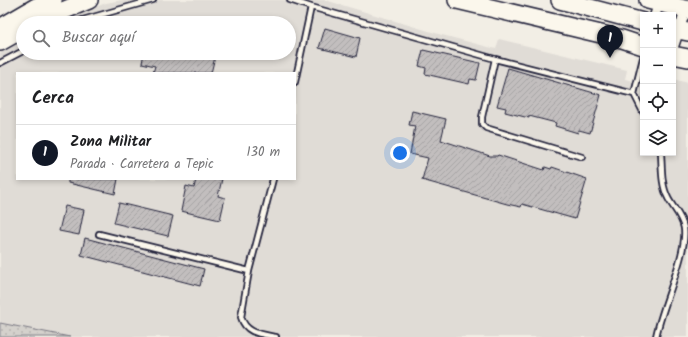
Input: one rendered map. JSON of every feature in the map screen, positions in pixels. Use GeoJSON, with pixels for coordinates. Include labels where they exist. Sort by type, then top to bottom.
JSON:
{"type":"FeatureCollection","features":[{"type":"Feature","properties":{"kind":"highway"},"geometry":{"type":"LineString","coordinates":[[21,16],[36,7],[53,0]]}},
{"type":"Feature","properties":{"kind":"highway"},"geometry":{"type":"LineString","coordinates":[[51,16],[89,0]]}},
{"type":"Feature","properties":{"kind":"highway"},"geometry":{"type":"LineString","coordinates":[[457,0],[622,39],[640,45]]}},
{"type":"Feature","properties":{"kind":"highway"},"geometry":{"type":"LineString","coordinates":[[560,0],[640,21]]}},
{"type":"Feature","properties":{"kind":"highway"},"geometry":{"type":"LineString","coordinates":[[656,4],[687,8]]}},
{"type":"Feature","properties":{"kind":"highway"},"geometry":{"type":"LineString","coordinates":[[0,28],[16,19]]}},
{"type":"Feature","properties":{"kind":"highway"},"geometry":{"type":"LineString","coordinates":[[0,42],[16,33]]}},
{"type":"Feature","properties":{"kind":"highway"},"geometry":{"type":"LineString","coordinates":[[676,56],[688,58]]}},
{"type":"Feature","properties":{"kind":"street"},"geometry":{"type":"LineString","coordinates":[[676,41],[687,8]]}},
{"type":"Feature","properties":{"kind":"lane"},"geometry":{"type":"LineString","coordinates":[[97,16],[153,0]]}},
{"type":"Feature","properties":{"kind":"lane"},"geometry":{"type":"LineString","coordinates":[[290,0],[495,59],[634,94]]}},
{"type":"Feature","properties":{"kind":"lane"},"geometry":{"type":"LineString","coordinates":[[296,77],[311,6]]}},
{"type":"Feature","properties":{"kind":"lane"},"geometry":{"type":"LineString","coordinates":[[0,64],[16,54]]}},
{"type":"Feature","properties":{"kind":"lane"},"geometry":{"type":"LineString","coordinates":[[495,59],[482,117],[482,124],[486,128],[582,157]]}},
{"type":"Feature","properties":{"kind":"lane"},"geometry":{"type":"LineString","coordinates":[[640,70],[634,94],[640,106]]}},
{"type":"Feature","properties":{"kind":"lane"},"geometry":{"type":"LineString","coordinates":[[656,337],[685,237],[681,217],[668,199],[664,189],[661,156]]}},
{"type":"Feature","properties":{"kind":"lane"},"geometry":{"type":"LineString","coordinates":[[273,180],[249,271],[241,317],[243,324],[248,331],[276,337]]}},
{"type":"Feature","properties":{"kind":"lane"},"geometry":{"type":"LineString","coordinates":[[99,234],[249,271]]}},
{"type":"Feature","properties":{"kind":"shaded area"},"geometry":{"type":"Polygon","coordinates":[[[122,0],[325,0],[442,35],[496,49],[499,39],[627,70],[625,79],[640,82],[640,156],[676,156],[676,80],[688,83],[688,337],[0,337],[0,53],[16,43],[16,60],[296,60],[296,16],[73,16],[106,3],[122,0]]]}},
{"type":"Feature","properties":{"kind":"shaded area"},"geometry":{"type":"Polygon","coordinates":[[[0,323],[70,337],[0,337],[0,323]]]}},
{"type":"Feature","properties":{"kind":"building"},"geometry":{"type":"Polygon","coordinates":[[[325,28],[360,38],[356,57],[319,48],[325,28]]]}},
{"type":"Feature","properties":{"kind":"building"},"geometry":{"type":"Polygon","coordinates":[[[423,50],[480,63],[476,80],[470,79],[469,84],[425,74],[426,68],[419,66],[423,50]]]}},
{"type":"Feature","properties":{"kind":"building"},"geometry":{"type":"Polygon","coordinates":[[[143,60],[214,60],[211,72],[153,72],[155,66],[142,63],[143,60]]]}},
{"type":"Feature","properties":{"kind":"building"},"geometry":{"type":"Polygon","coordinates":[[[508,68],[601,95],[590,133],[579,130],[578,133],[555,126],[556,123],[505,112],[506,108],[497,106],[508,68]]]}},
{"type":"Feature","properties":{"kind":"building"},"geometry":{"type":"Polygon","coordinates":[[[412,111],[446,119],[441,140],[490,156],[498,155],[544,170],[545,167],[551,169],[552,167],[587,179],[575,219],[522,204],[521,207],[507,204],[422,180],[428,158],[410,154],[415,126],[409,125],[412,111]]]}},
{"type":"Feature","properties":{"kind":"building"},"geometry":{"type":"Polygon","coordinates":[[[68,180],[118,180],[115,194],[68,183],[68,180]]]}},
{"type":"Feature","properties":{"kind":"building"},"geometry":{"type":"Polygon","coordinates":[[[196,180],[222,180],[218,196],[225,198],[220,220],[181,211],[186,186],[194,188],[196,180]]]}},
{"type":"Feature","properties":{"kind":"building"},"geometry":{"type":"Polygon","coordinates":[[[119,203],[173,216],[168,236],[114,223],[119,203]]]}},
{"type":"Feature","properties":{"kind":"building"},"geometry":{"type":"Polygon","coordinates":[[[65,206],[84,210],[79,235],[59,231],[65,206]]]}},
{"type":"Feature","properties":{"kind":"building"},"geometry":{"type":"Polygon","coordinates":[[[85,238],[204,269],[200,286],[81,255],[85,238]]]}},
{"type":"Feature","properties":{"kind":"place","name":"Zona Militar"},"geometry":{"type":"Point","coordinates":[610,58]}}]}
